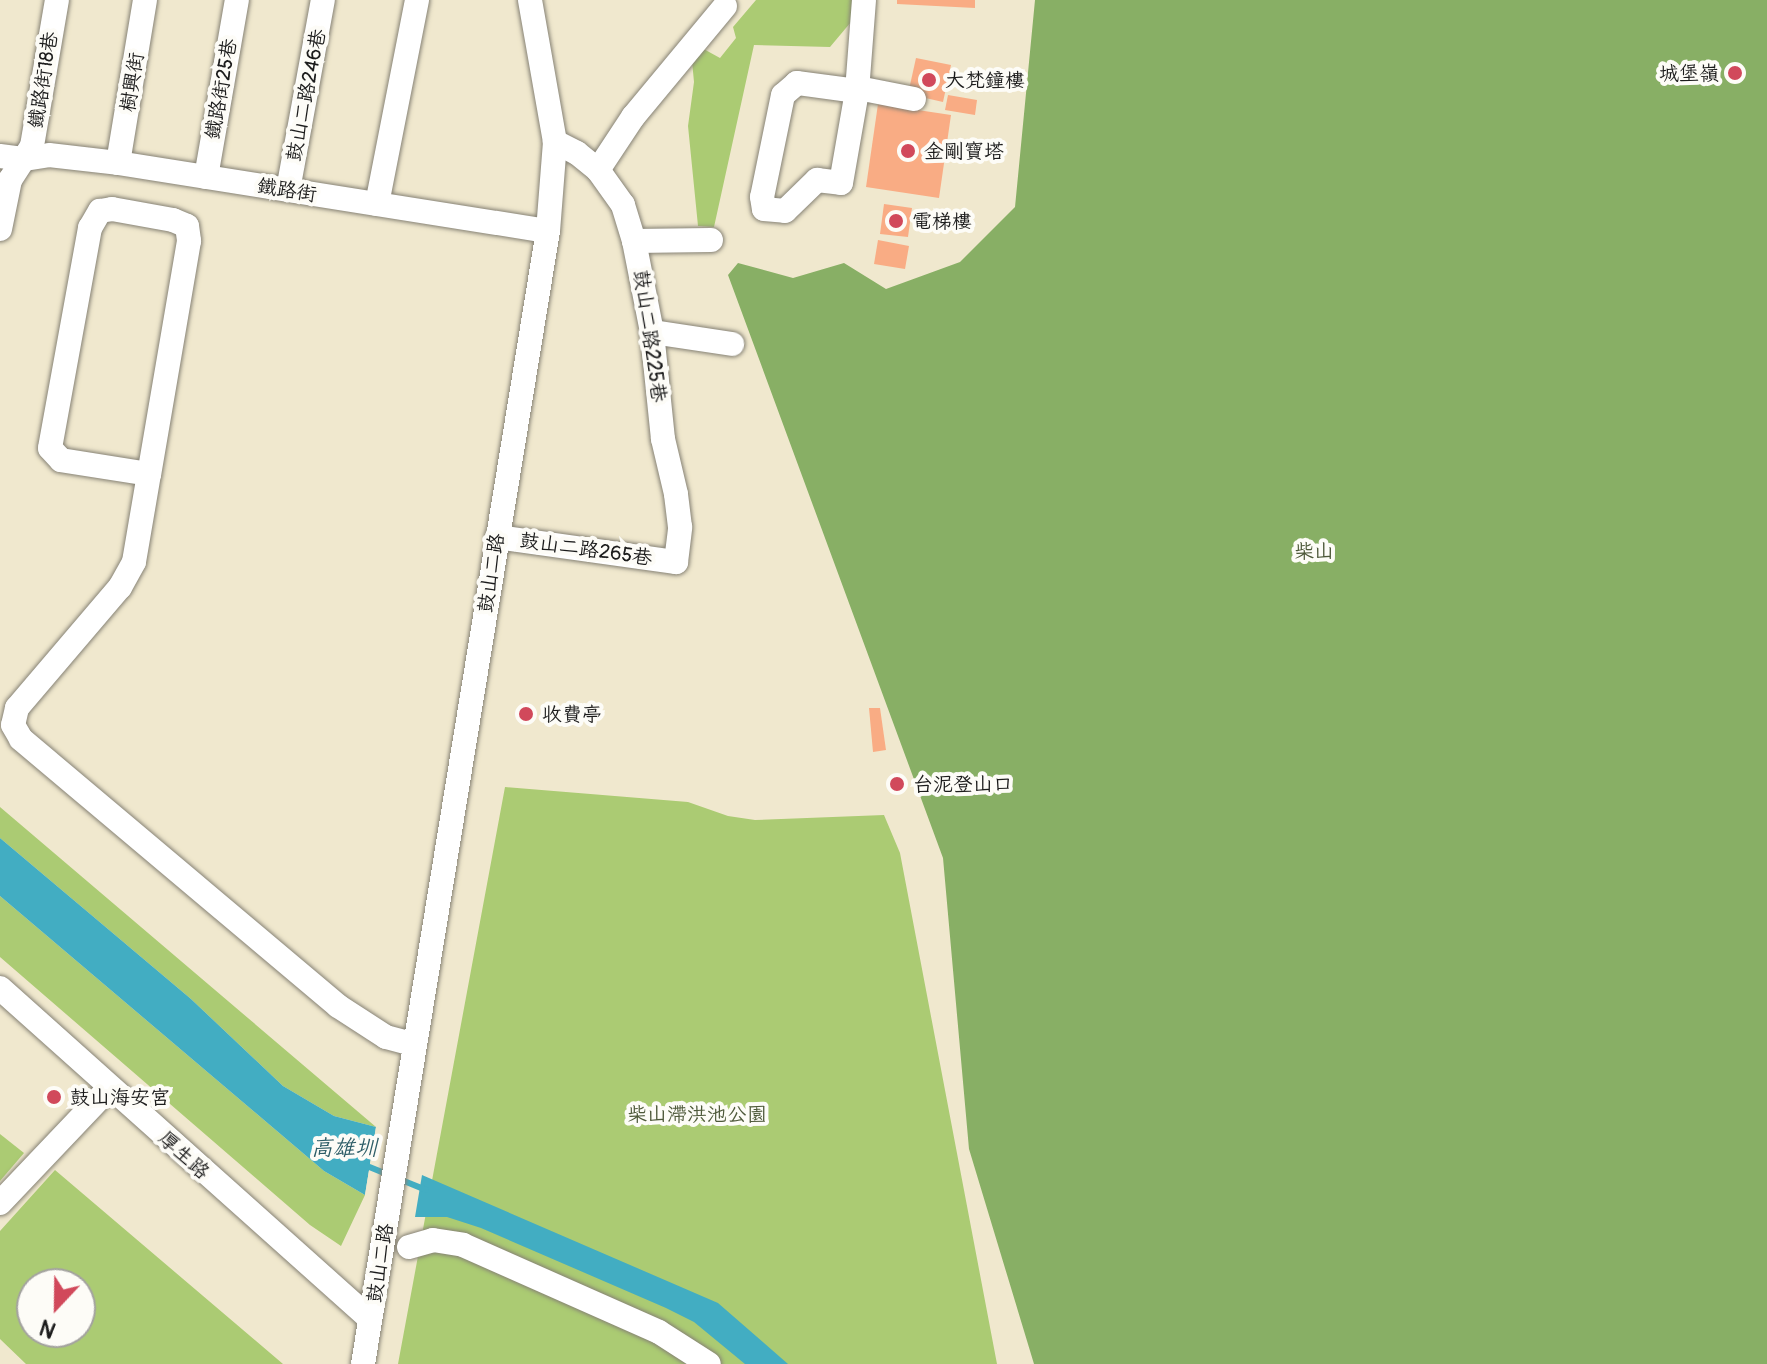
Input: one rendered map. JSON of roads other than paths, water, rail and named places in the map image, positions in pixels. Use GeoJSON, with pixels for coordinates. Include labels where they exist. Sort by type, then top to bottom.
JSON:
{"type":"FeatureCollection","features":[{"type":"Feature","properties":{"kind":"street","name":"鐵路街18巷"},"geometry":{"type":"LineString","coordinates":[[0,229],[10,180],[32,146],[57,0]]}},
{"type":"Feature","properties":{"kind":"street","name":"樹興街"},"geometry":{"type":"LineString","coordinates":[[118,163],[145,0]]}},
{"type":"Feature","properties":{"kind":"street","name":"鐵路街25巷"},"geometry":{"type":"LineString","coordinates":[[206,177],[237,0]]}},
{"type":"Feature","properties":{"kind":"street","name":"鼓山二路246巷"},"geometry":{"type":"LineString","coordinates":[[288,190],[323,0]]}},
{"type":"Feature","properties":{"kind":"street"},"geometry":{"type":"LineString","coordinates":[[377,204],[417,0]]}},
{"type":"Feature","properties":{"kind":"street","name":"鼓山二路"},"geometry":{"type":"LineString","coordinates":[[363,1364],[548,231],[555,142],[530,0]]}},
{"type":"Feature","properties":{"kind":"street"},"geometry":{"type":"LineString","coordinates":[[864,0],[858,89],[840,191],[817,180],[781,212],[768,211],[763,206],[780,103],[788,89],[797,83],[858,89],[914,99]]}},
{"type":"Feature","properties":{"kind":"street"},"geometry":{"type":"LineString","coordinates":[[598,170],[633,117],[725,6]]}},
{"type":"Feature","properties":{"kind":"street","name":"鼓山二路225巷"},"geometry":{"type":"LineString","coordinates":[[555,142],[577,153],[598,170],[623,205],[634,241],[652,332],[663,439],[680,527],[676,562]]}},
{"type":"Feature","properties":{"kind":"street","name":"鐵路街"},"geometry":{"type":"LineString","coordinates":[[0,156],[25,159],[49,155],[118,163],[548,231]]}},
{"type":"Feature","properties":{"kind":"street"},"geometry":{"type":"LineString","coordinates":[[149,474],[61,460],[50,448],[90,228],[100,211],[112,209],[187,226],[189,241],[134,562],[120,587],[17,708],[13,725],[21,739],[338,1006],[386,1037],[415,1045]]}},
{"type":"Feature","properties":{"kind":"street"},"geometry":{"type":"LineString","coordinates":[[634,241],[711,240]]}},
{"type":"Feature","properties":{"kind":"street"},"geometry":{"type":"LineString","coordinates":[[652,332],[732,344]]}},
{"type":"Feature","properties":{"kind":"street","name":"鼓山二路265巷"},"geometry":{"type":"LineString","coordinates":[[497,537],[676,562]]}},
{"type":"Feature","properties":{"kind":"street","name":"厚生路"},"geometry":{"type":"LineString","coordinates":[[1,991],[370,1319]]}},
{"type":"Feature","properties":{"kind":"street"},"geometry":{"type":"LineString","coordinates":[[0,1203],[109,1088]]}},
{"type":"Feature","properties":{"kind":"street"},"geometry":{"type":"LineString","coordinates":[[409,1247],[433,1240],[463,1245],[659,1332],[709,1364]]}},
{"type":"Feature","properties":{"kind":"water","name":"高雄圳"},"geometry":{"type":"Polygon","coordinates":[[[0,838],[191,999],[283,1086],[334,1116],[376,1127],[365,1195],[324,1171],[0,896],[0,838]]]}},
{"type":"Feature","properties":{"kind":"water"},"geometry":{"type":"Polygon","coordinates":[[[422,1175],[718,1303],[788,1364],[745,1364],[694,1322],[666,1308],[481,1228],[447,1217],[415,1217],[422,1175]]]}},
{"type":"Feature","properties":{"kind":"waterway"},"geometry":{"type":"LineString","coordinates":[[362,1164],[389,1175]]}},
{"type":"Feature","properties":{"kind":"waterway"},"geometry":{"type":"LineString","coordinates":[[399,1179],[426,1190]]}},
{"type":"Feature","properties":{"kind":"place","name":"城堡嶺"},"geometry":{"type":"Point","coordinates":[1735,73]}},
{"type":"Feature","properties":{"kind":"place","name":"大梵鐘樓"},"geometry":{"type":"Point","coordinates":[929,80]}},
{"type":"Feature","properties":{"kind":"place","name":"金剛寶塔"},"geometry":{"type":"Point","coordinates":[908,151]}},
{"type":"Feature","properties":{"kind":"place","name":"電梯樓"},"geometry":{"type":"Point","coordinates":[896,221]}},
{"type":"Feature","properties":{"kind":"place","name":"收費亭"},"geometry":{"type":"Point","coordinates":[526,714]}},
{"type":"Feature","properties":{"kind":"place","name":"台泥登山口"},"geometry":{"type":"Point","coordinates":[897,784]}},
{"type":"Feature","properties":{"kind":"place","name":"鼓山海安宮"},"geometry":{"type":"Point","coordinates":[54,1097]}},
{"type":"Feature","properties":{"kind":"park label","name":"柴山"},"geometry":{"type":"Point","coordinates":[1314,551]}},
{"type":"Feature","properties":{"kind":"park label","name":"柴山滯洪池公園"},"geometry":{"type":"Point","coordinates":[697,1114]}}]}
